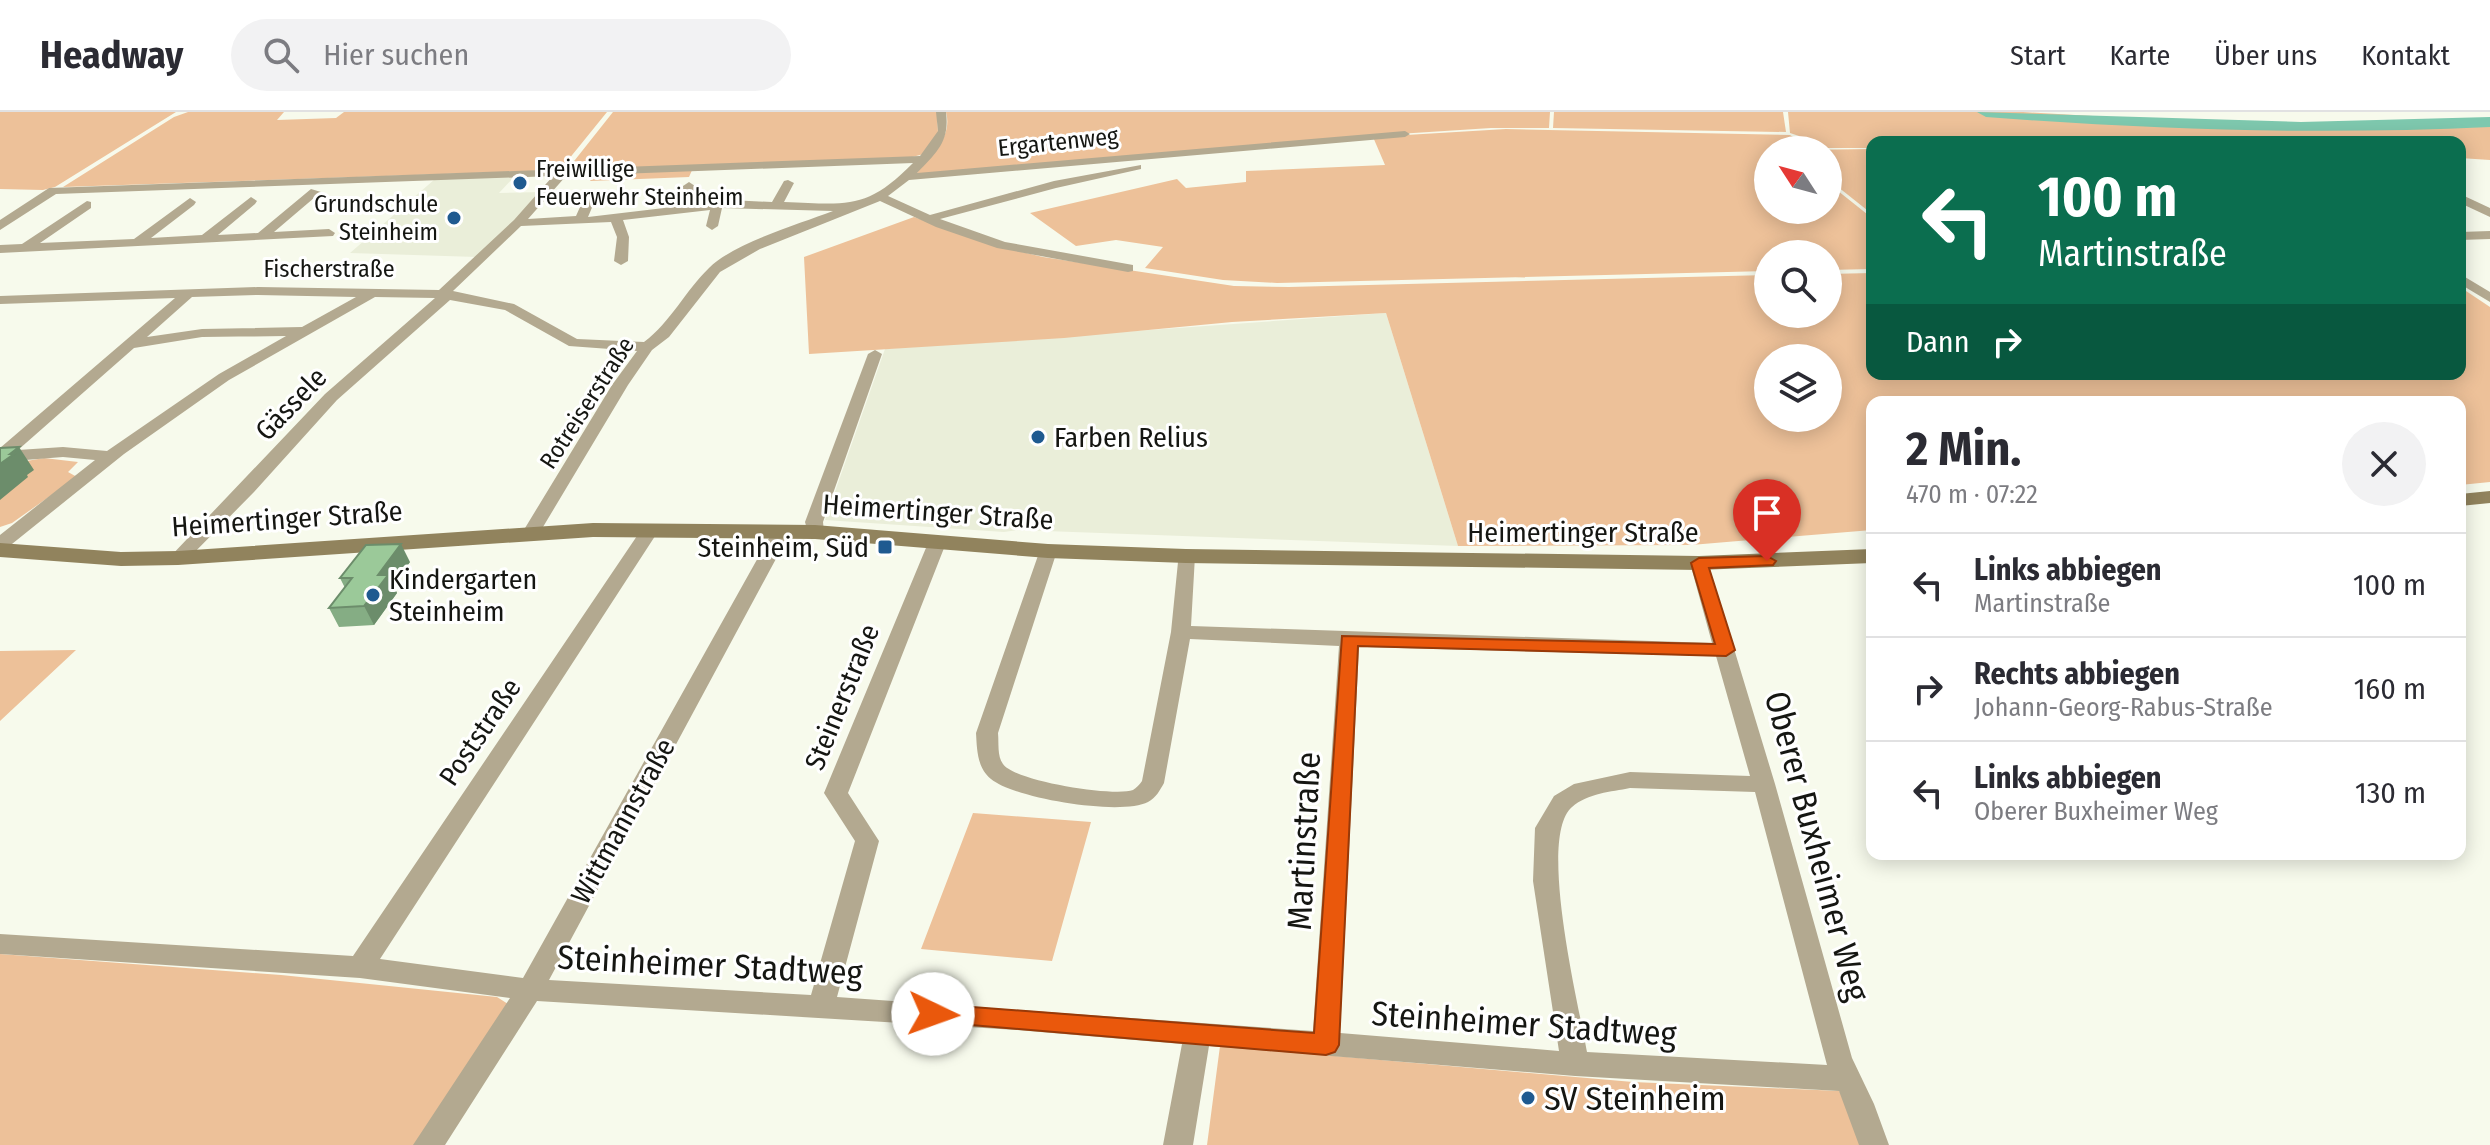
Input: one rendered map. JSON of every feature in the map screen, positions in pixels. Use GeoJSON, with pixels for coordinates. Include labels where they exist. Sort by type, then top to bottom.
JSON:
{"type":"FeatureCollection","features":[{"type":"Feature","properties":{"kind":"street","name":"Rotreiserstraße"},"geometry":{"type":"LineString","coordinates":[[531,533],[620,385],[647,347],[664,334],[691,296],[724,263],[771,239],[880,197],[925,159],[943,131],[941,112]]}},
{"type":"Feature","properties":{"kind":"street","name":"Ergartenweg"},"geometry":{"type":"LineString","coordinates":[[906,177],[1405,134]]}},
{"type":"Feature","properties":{"kind":"street"},"geometry":{"type":"LineString","coordinates":[[928,219],[1054,185],[1145,165],[1152,161],[1148,155]]}},
{"type":"Feature","properties":{"kind":"street"},"geometry":{"type":"LineString","coordinates":[[0,226],[53,191],[925,159]]}},
{"type":"Feature","properties":{"kind":"street","name":"Gässele"},"geometry":{"type":"LineString","coordinates":[[178,558],[248,488],[331,397],[445,294],[518,223],[562,173]]}},
{"type":"Feature","properties":{"kind":"street"},"geometry":{"type":"LineString","coordinates":[[776,206],[788,183]]}},
{"type":"Feature","properties":{"kind":"street"},"geometry":{"type":"LineString","coordinates":[[687,209],[689,186]]}},
{"type":"Feature","properties":{"kind":"street"},"geometry":{"type":"LineString","coordinates":[[263,235],[315,192]]}},
{"type":"Feature","properties":{"kind":"street"},"geometry":{"type":"LineString","coordinates":[[880,197],[928,219],[1020,250],[1128,268]]}},
{"type":"Feature","properties":{"kind":"street"},"geometry":{"type":"LineString","coordinates":[[590,198],[579,222],[717,206],[855,208]]}},
{"type":"Feature","properties":{"kind":"street"},"geometry":{"type":"LineString","coordinates":[[207,237],[251,201]]}},
{"type":"Feature","properties":{"kind":"street"},"geometry":{"type":"LineString","coordinates":[[139,241],[190,202]]}},
{"type":"Feature","properties":{"kind":"street"},"geometry":{"type":"LineString","coordinates":[[2466,203],[2490,213]]}},
{"type":"Feature","properties":{"kind":"street"},"geometry":{"type":"LineString","coordinates":[[25,248],[87,205]]}},
{"type":"Feature","properties":{"kind":"street"},"geometry":{"type":"LineString","coordinates":[[712,226],[717,206]]}},
{"type":"Feature","properties":{"kind":"street"},"geometry":{"type":"LineString","coordinates":[[616,218],[623,237],[621,261]]}},
{"type":"Feature","properties":{"kind":"street"},"geometry":{"type":"LineString","coordinates":[[518,223],[581,219]]}},
{"type":"Feature","properties":{"kind":"street"},"geometry":{"type":"LineString","coordinates":[[0,249],[263,235],[332,228],[312,247]]}},
{"type":"Feature","properties":{"kind":"street"},"geometry":{"type":"LineString","coordinates":[[2466,236],[2490,235]]}},
{"type":"Feature","properties":{"kind":"street"},"geometry":{"type":"LineString","coordinates":[[2466,276],[2490,278]]}},
{"type":"Feature","properties":{"kind":"street"},"geometry":{"type":"LineString","coordinates":[[2466,280],[2490,298]]}},
{"type":"Feature","properties":{"kind":"street","name":"Fischerstraße"},"geometry":{"type":"LineString","coordinates":[[0,300],[258,291],[445,294],[520,311],[574,343],[647,347]]}},
{"type":"Feature","properties":{"kind":"street"},"geometry":{"type":"LineString","coordinates":[[0,544],[111,456],[224,377],[374,292]]}},
{"type":"Feature","properties":{"kind":"street"},"geometry":{"type":"LineString","coordinates":[[0,456],[188,294]]}},
{"type":"Feature","properties":{"kind":"street"},"geometry":{"type":"LineString","coordinates":[[124,346],[202,333],[310,331]]}},
{"type":"Feature","properties":{"kind":"street"},"geometry":{"type":"LineString","coordinates":[[815,532],[814,522],[875,354]]}},
{"type":"Feature","properties":{"kind":"street"},"geometry":{"type":"LineString","coordinates":[[0,456],[63,452],[111,456]]}},
{"type":"Feature","properties":{"kind":"street"},"geometry":{"type":"LineString","coordinates":[[2466,499],[2490,497]]}},
{"type":"Feature","properties":{"kind":"street","name":"Heimertinger Straße"},"geometry":{"type":"LineString","coordinates":[[0,550],[121,559],[178,558],[531,533],[650,530],[815,532],[1048,551],[1186,556],[1699,563],[1866,556]]}},
{"type":"Feature","properties":{"kind":"street","name":"Poststraße"},"geometry":{"type":"LineString","coordinates":[[360,967],[650,530]]}},
{"type":"Feature","properties":{"kind":"street","name":"Wittmannstraße"},"geometry":{"type":"LineString","coordinates":[[428,1145],[530,990],[782,531]]}},
{"type":"Feature","properties":{"kind":"street","name":"Steinerstraße"},"geometry":{"type":"LineString","coordinates":[[821,1007],[867,841],[836,793],[937,543]]}},
{"type":"Feature","properties":{"kind":"street"},"geometry":{"type":"LineString","coordinates":[[1048,551],[987,733],[989,760],[997,772],[1012,783],[1122,799],[1145,793],[1153,783],[1181,632],[1186,556]]}},
{"type":"Feature","properties":{"kind":"street","name":"Oberer Buxheimer Weg"},"geometry":{"type":"LineString","coordinates":[[1699,563],[1764,784],[1831,1032],[1874,1145]]}},
{"type":"Feature","properties":{"kind":"street"},"geometry":{"type":"LineString","coordinates":[[1181,632],[1349,640],[1726,650]]}},
{"type":"Feature","properties":{"kind":"street","name":"Martinstraße"},"geometry":{"type":"LineString","coordinates":[[1326,1045],[1349,640]]}},
{"type":"Feature","properties":{"kind":"street"},"geometry":{"type":"LineString","coordinates":[[1575,1064],[1545,881],[1547,828],[1562,802],[1582,790],[1630,780],[1764,784]]}},
{"type":"Feature","properties":{"kind":"street","name":"Steinheimer Stadtweg"},"geometry":{"type":"LineString","coordinates":[[0,944],[360,967],[530,990],[1017,1019],[1197,1036],[1575,1064],[1847,1079]]}},
{"type":"Feature","properties":{"kind":"street"},"geometry":{"type":"LineString","coordinates":[[1178,1145],[1197,1036]]}},
{"type":"Feature","properties":{"kind":"shaded area"},"geometry":{"type":"Polygon","coordinates":[[[0,112],[176,112],[55,187],[43,190],[0,189],[0,112]]]}},
{"type":"Feature","properties":{"kind":"shaded area"},"geometry":{"type":"Polygon","coordinates":[[[188,112],[284,112],[277,120],[336,118],[344,112],[607,112],[560,170],[63,187],[174,117],[188,112]]]}},
{"type":"Feature","properties":{"kind":"shaded area"},"geometry":{"type":"Polygon","coordinates":[[[613,112],[937,112],[938,133],[924,154],[912,157],[567,170],[613,112]]]}},
{"type":"Feature","properties":{"kind":"shaded area"},"geometry":{"type":"Polygon","coordinates":[[[946,112],[1550,112],[1549,128],[1491,128],[1367,136],[916,174],[944,138],[946,112]]]}},
{"type":"Feature","properties":{"kind":"shaded area"},"geometry":{"type":"Polygon","coordinates":[[[1554,112],[1783,112],[1786,132],[1553,128],[1554,112]]]}},
{"type":"Feature","properties":{"kind":"shaded area"},"geometry":{"type":"Polygon","coordinates":[[[1788,112],[2023,112],[2180,121],[2290,123],[2490,118],[2490,160],[2466,158],[2466,136],[1866,136],[1866,148],[1842,148],[1842,136],[1799,136],[1790,133],[1788,112]]]}},
{"type":"Feature","properties":{"kind":"shaded area"},"geometry":{"type":"Polygon","coordinates":[[[1506,129],[1790,135],[1754,136],[1754,224],[1842,224],[1842,194],[1866,213],[1866,269],[1842,270],[1842,240],[1754,240],[1754,271],[1277,283],[1223,280],[1145,268],[1163,247],[1116,240],[1076,246],[1030,213],[1177,179],[1186,188],[1246,182],[1246,171],[1385,165],[1373,137],[1506,129]]]}},
{"type":"Feature","properties":{"kind":"shaded area"},"geometry":{"type":"Polygon","coordinates":[[[1842,149],[1866,149],[1866,209],[1842,190],[1842,149]]]}},
{"type":"Feature","properties":{"kind":"shaded area"},"geometry":{"type":"Polygon","coordinates":[[[693,168],[689,177],[590,181],[595,174],[693,168]]]}},
{"type":"Feature","properties":{"kind":"shaded area","name":"Grundschule Steinheim"},"geometry":{"type":"Polygon","coordinates":[[[515,176],[499,193],[543,192],[477,257],[350,253],[435,179],[515,176]]]}},
{"type":"Feature","properties":{"kind":"shaded area"},"geometry":{"type":"Polygon","coordinates":[[[914,217],[989,244],[1043,257],[1234,286],[1754,275],[1754,328],[1842,328],[1842,274],[1866,273],[1866,380],[2466,380],[2466,291],[2490,307],[2490,482],[2466,484],[2466,396],[1866,396],[1866,530],[1691,545],[1458,546],[1386,313],[1232,322],[1064,338],[809,354],[804,257],[914,217]]]}},
{"type":"Feature","properties":{"kind":"shaded area"},"geometry":{"type":"Polygon","coordinates":[[[1386,313],[1458,546],[1018,530],[1004,532],[825,520],[885,349],[1386,313]]]}},
{"type":"Feature","properties":{"kind":"shaded area"},"geometry":{"type":"Polygon","coordinates":[[[44,458],[78,462],[68,472],[77,477],[12,523],[0,527],[0,469],[44,458]]]}},
{"type":"Feature","properties":{"kind":"shaded area"},"geometry":{"type":"Polygon","coordinates":[[[76,650],[0,721],[0,651],[76,650]]]}},
{"type":"Feature","properties":{"kind":"shaded area"},"geometry":{"type":"Polygon","coordinates":[[[973,813],[1091,822],[1052,961],[921,949],[973,813]]]}},
{"type":"Feature","properties":{"kind":"shaded area"},"geometry":{"type":"Polygon","coordinates":[[[0,954],[281,975],[497,997],[508,1004],[418,1145],[0,1145],[0,954]]]}},
{"type":"Feature","properties":{"kind":"shaded area","name":"SV Steinheim"},"geometry":{"type":"Polygon","coordinates":[[[1220,1046],[1633,1082],[1839,1091],[1849,1105],[1863,1145],[1207,1145],[1220,1046]]]}},
{"type":"Feature","properties":{"kind":"building"},"geometry":{"type":"Polygon","coordinates":[[[19,447],[10,454],[14,454],[0,464],[0,448],[19,447]]]}},
{"type":"Feature","properties":{"kind":"building"},"geometry":{"type":"Polygon","coordinates":[[[401,544],[378,575],[388,575],[364,606],[329,608],[352,578],[340,578],[366,545],[401,544]]]}},
{"type":"Feature","properties":{"kind":"waterway"},"geometry":{"type":"LineString","coordinates":[[1986,112],[2238,126],[2364,127],[2490,122]]}},
{"type":"Feature","properties":{"kind":"place","name":"Freiwillige Feuerwehr Steinheim"},"geometry":{"type":"Point","coordinates":[520,183]}},
{"type":"Feature","properties":{"kind":"place","name":"Grundschule Steinheim"},"geometry":{"type":"Point","coordinates":[454,218]}},
{"type":"Feature","properties":{"kind":"place","name":"Farben Relius"},"geometry":{"type":"Point","coordinates":[1038,437]}},
{"type":"Feature","properties":{"kind":"place","name":"Steinheim, Süd"},"geometry":{"type":"Point","coordinates":[885,547]}},
{"type":"Feature","properties":{"kind":"place","name":"Kindergarten Steinheim"},"geometry":{"type":"Point","coordinates":[373,595]}},
{"type":"Feature","properties":{"kind":"place","name":"SV Steinheim"},"geometry":{"type":"Point","coordinates":[1528,1098]}},
{"type":"Feature","properties":{"kind":"route"},"geometry":{"type":"LineString","coordinates":[[933,1014],[1326,1045],[1349,640],[1726,650],[1699,563],[1767,561]]}}]}
